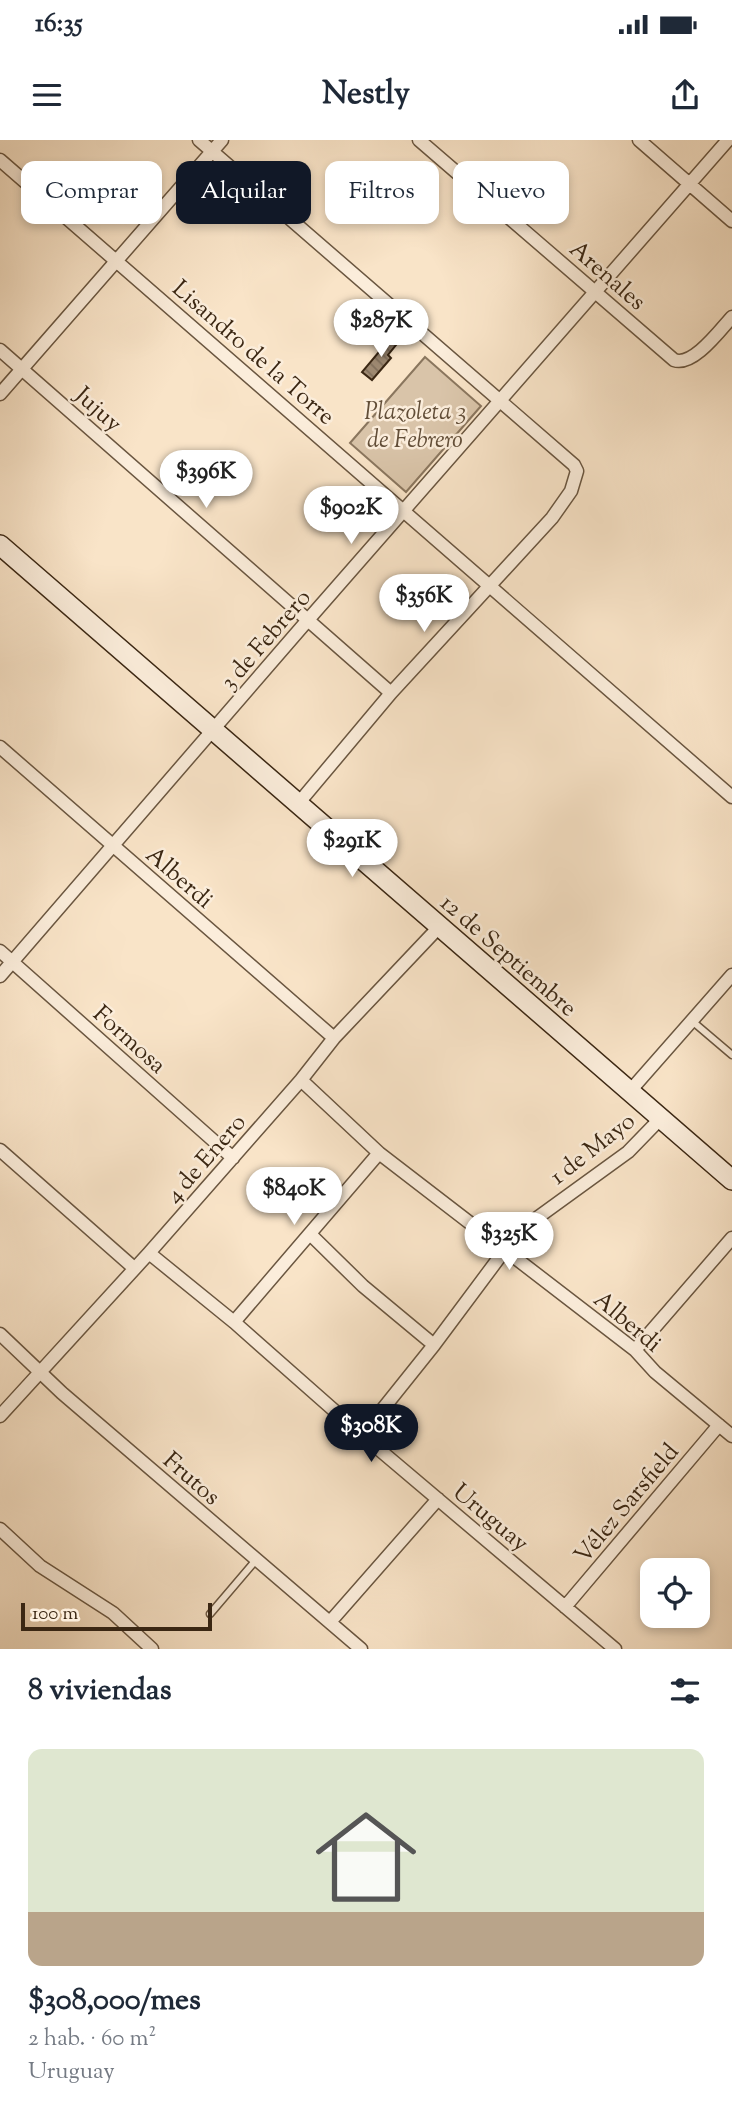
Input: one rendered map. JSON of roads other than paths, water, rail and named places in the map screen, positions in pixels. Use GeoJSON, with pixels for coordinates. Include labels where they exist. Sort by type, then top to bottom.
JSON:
{"type":"FeatureCollection","features":[{"type":"Feature","properties":{"kind":"street"},"geometry":{"type":"LineString","coordinates":[[199,140],[500,400],[577,471],[576,479],[559,510],[391,693],[297,804]]}},
{"type":"Feature","properties":{"kind":"street"},"geometry":{"type":"LineString","coordinates":[[0,394],[222,140]]}},
{"type":"Feature","properties":{"kind":"street","name":"Arenales"},"geometry":{"type":"LineString","coordinates":[[419,140],[674,360],[685,361],[696,354],[732,317]]}},
{"type":"Feature","properties":{"kind":"street"},"geometry":{"type":"LineString","coordinates":[[639,140],[732,222]]}},
{"type":"Feature","properties":{"kind":"street","name":"3 de Febrero"},"geometry":{"type":"LineString","coordinates":[[0,976],[729,140]]}},
{"type":"Feature","properties":{"kind":"street","name":"Lisandro de la Torre"},"geometry":{"type":"LineString","coordinates":[[0,160],[732,797]]}},
{"type":"Feature","properties":{"kind":"street","name":"Jujuy"},"geometry":{"type":"LineString","coordinates":[[0,350],[391,693]]}},
{"type":"Feature","properties":{"kind":"street","name":"12 de Septiembre"},"geometry":{"type":"LineString","coordinates":[[0,545],[732,1180]]}},
{"type":"Feature","properties":{"kind":"street","name":"Alberdi"},"geometry":{"type":"LineString","coordinates":[[2,752],[334,1038]]}},
{"type":"Feature","properties":{"kind":"street","name":"4 de Enero"},"geometry":{"type":"LineString","coordinates":[[0,1416],[233,1158],[334,1038],[439,927]]}},
{"type":"Feature","properties":{"kind":"street","name":"Formosa"},"geometry":{"type":"LineString","coordinates":[[0,951],[233,1158]]}},
{"type":"Feature","properties":{"kind":"street","name":"1 de Mayo"},"geometry":{"type":"LineString","coordinates":[[630,1091],[732,975]]}},
{"type":"Feature","properties":{"kind":"street","name":"Alberdi"},"geometry":{"type":"LineString","coordinates":[[301,1080],[379,1153],[635,1350],[655,1372],[732,1436]]}},
{"type":"Feature","properties":{"kind":"street","name":"1 de Mayo"},"geometry":{"type":"LineString","coordinates":[[362,1435],[434,1345],[504,1250],[527,1224],[628,1152],[661,1118]]}},
{"type":"Feature","properties":{"kind":"street"},"geometry":{"type":"LineString","coordinates":[[0,1150],[134,1268]]}},
{"type":"Feature","properties":{"kind":"street"},"geometry":{"type":"LineString","coordinates":[[234,1322],[379,1153]]}},
{"type":"Feature","properties":{"kind":"street"},"geometry":{"type":"LineString","coordinates":[[310,1234],[363,1286],[434,1345]]}},
{"type":"Feature","properties":{"kind":"street"},"geometry":{"type":"LineString","coordinates":[[635,1350],[732,1238]]}},
{"type":"Feature","properties":{"kind":"street","name":"Uruguay"},"geometry":{"type":"LineString","coordinates":[[149,1253],[234,1322],[362,1435],[615,1649]]}},
{"type":"Feature","properties":{"kind":"street","name":"Frutos"},"geometry":{"type":"LineString","coordinates":[[0,1334],[39,1371],[361,1649]]}},
{"type":"Feature","properties":{"kind":"street","name":"Vélez Sarsfield"},"geometry":{"type":"LineString","coordinates":[[565,1607],[719,1425]]}},
{"type":"Feature","properties":{"kind":"street"},"geometry":{"type":"LineString","coordinates":[[330,1622],[438,1499]]}},
{"type":"Feature","properties":{"kind":"street"},"geometry":{"type":"LineString","coordinates":[[0,1529],[40,1566],[113,1613],[152,1649]]}},
{"type":"Feature","properties":{"kind":"lane"},"geometry":{"type":"LineString","coordinates":[[692,1021],[732,1055]]}},
{"type":"Feature","properties":{"kind":"lane"},"geometry":{"type":"LineString","coordinates":[[210,1614],[256,1560]]}},
{"type":"Feature","properties":{"kind":"park label","name":"Plazoleta 3 de Febrero"},"geometry":{"type":"Point","coordinates":[415,425]}}]}
